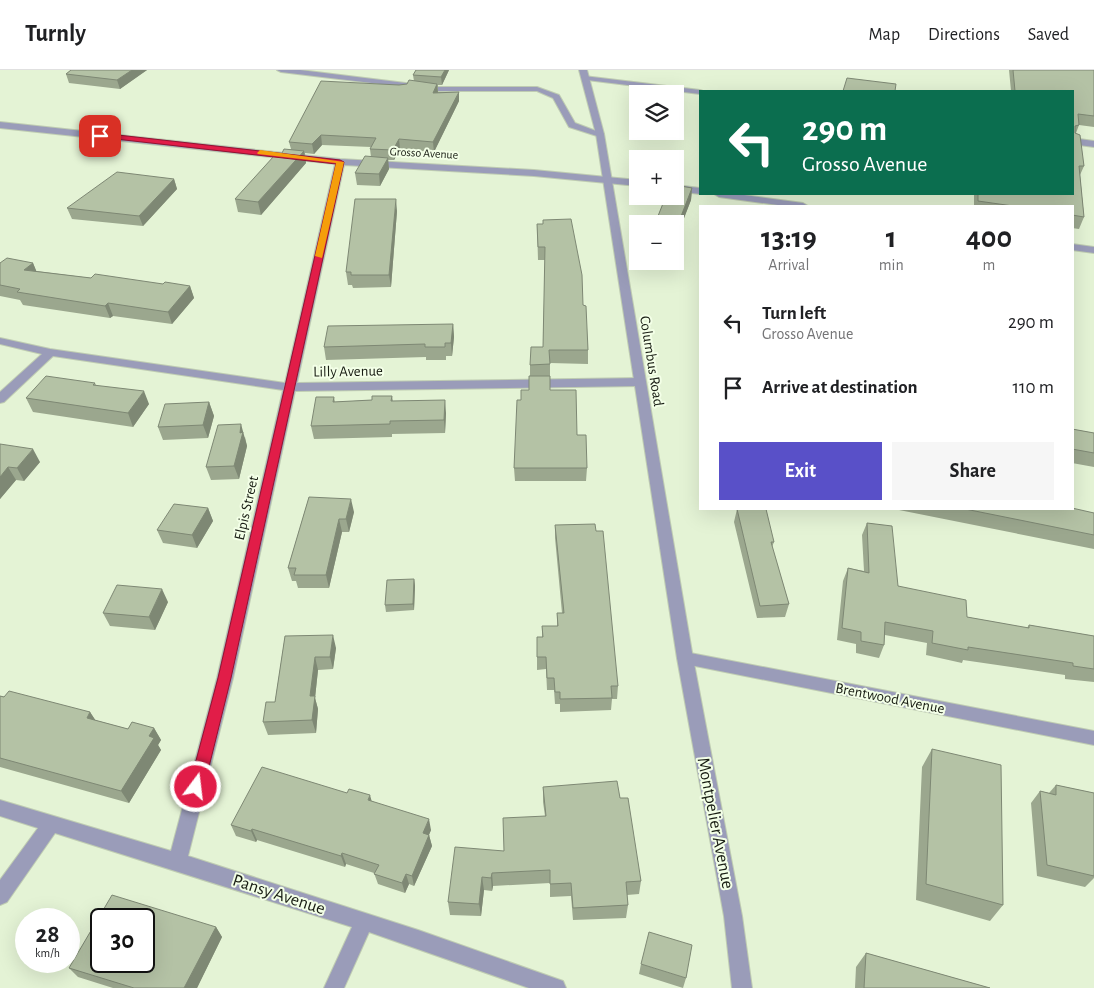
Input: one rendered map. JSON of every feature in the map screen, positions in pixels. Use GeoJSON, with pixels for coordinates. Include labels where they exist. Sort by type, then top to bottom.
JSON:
{"type":"FeatureCollection","features":[{"type":"Feature","properties":{"kind":"street"},"geometry":{"type":"LineString","coordinates":[[281,70],[438,89],[537,89],[549,91],[557,95],[572,125],[600,134]]}},
{"type":"Feature","properties":{"kind":"street"},"geometry":{"type":"LineString","coordinates":[[585,74],[699,92]]}},
{"type":"Feature","properties":{"kind":"street","name":"Columbus Road"},"geometry":{"type":"LineString","coordinates":[[585,74],[600,134],[608,179],[685,658]]}},
{"type":"Feature","properties":{"kind":"street","name":"Grosso Avenue"},"geometry":{"type":"LineString","coordinates":[[2,126],[340,162],[629,182]]}},
{"type":"Feature","properties":{"kind":"street"},"geometry":{"type":"LineString","coordinates":[[1074,141],[1094,144]]}},
{"type":"Feature","properties":{"kind":"street","name":"Elpis Street"},"geometry":{"type":"LineString","coordinates":[[178,860],[225,678],[340,162]]}},
{"type":"Feature","properties":{"kind":"street"},"geometry":{"type":"LineString","coordinates":[[684,189],[699,191]]}},
{"type":"Feature","properties":{"kind":"street"},"geometry":{"type":"LineString","coordinates":[[726,195],[796,205]]}},
{"type":"Feature","properties":{"kind":"street"},"geometry":{"type":"LineString","coordinates":[[1074,247],[1094,250]]}},
{"type":"Feature","properties":{"kind":"street","name":"Lilly Avenue"},"geometry":{"type":"LineString","coordinates":[[0,341],[50,352],[290,387],[640,382]]}},
{"type":"Feature","properties":{"kind":"street"},"geometry":{"type":"LineString","coordinates":[[0,399],[50,352]]}},
{"type":"Feature","properties":{"kind":"street","name":"Brentwood Avenue"},"geometry":{"type":"LineString","coordinates":[[685,658],[1094,738]]}},
{"type":"Feature","properties":{"kind":"street","name":"Montpelier Avenue"},"geometry":{"type":"LineString","coordinates":[[685,658],[733,916],[742,988]]}},
{"type":"Feature","properties":{"kind":"street","name":"Pansy Avenue"},"geometry":{"type":"LineString","coordinates":[[0,808],[178,860],[441,946],[556,988]]}},
{"type":"Feature","properties":{"kind":"street"},"geometry":{"type":"LineString","coordinates":[[0,896],[52,823]]}},
{"type":"Feature","properties":{"kind":"street"},"geometry":{"type":"LineString","coordinates":[[334,988],[364,922]]}},
{"type":"Feature","properties":{"kind":"building"},"geometry":{"type":"Polygon","coordinates":[[[71,70],[132,70],[117,80],[66,74],[71,70]]]}},
{"type":"Feature","properties":{"kind":"building"},"geometry":{"type":"Polygon","coordinates":[[[416,70],[445,70],[441,77],[413,75],[416,70]]]}},
{"type":"Feature","properties":{"kind":"building"},"geometry":{"type":"Polygon","coordinates":[[[1013,70],[1094,70],[1094,116],[1078,114],[1079,125],[1075,126],[1075,133],[1080,135],[1084,166],[1079,166],[1084,217],[1074,215],[1074,205],[1006,205],[978,201],[978,195],[1074,195],[1074,90],[1015,90],[1013,70]]]}},
{"type":"Feature","properties":{"kind":"building"},"geometry":{"type":"Polygon","coordinates":[[[847,78],[896,84],[895,90],[843,90],[847,78]]]}},
{"type":"Feature","properties":{"kind":"building"},"geometry":{"type":"Polygon","coordinates":[[[409,80],[437,84],[433,93],[459,92],[433,142],[399,139],[393,150],[370,149],[376,138],[321,135],[312,144],[289,142],[321,81],[399,85],[407,84],[409,80]]]}},
{"type":"Feature","properties":{"kind":"building"},"geometry":{"type":"Polygon","coordinates":[[[284,149],[304,151],[258,202],[235,199],[274,156],[280,157],[284,149]]]}},
{"type":"Feature","properties":{"kind":"building"},"geometry":{"type":"Polygon","coordinates":[[[365,156],[388,158],[379,174],[355,173],[365,156]]]}},
{"type":"Feature","properties":{"kind":"building"},"geometry":{"type":"Polygon","coordinates":[[[117,172],[174,179],[139,216],[67,208],[117,172]]]}},
{"type":"Feature","properties":{"kind":"building"},"geometry":{"type":"Polygon","coordinates":[[[684,187],[692,188],[682,215],[658,215],[662,205],[684,205],[684,187]]]}},
{"type":"Feature","properties":{"kind":"building"},"geometry":{"type":"Polygon","coordinates":[[[355,199],[396,199],[389,275],[351,275],[351,272],[346,272],[355,199]]]}},
{"type":"Feature","properties":{"kind":"building"},"geometry":{"type":"Polygon","coordinates":[[[571,219],[582,275],[583,305],[586,306],[588,350],[549,350],[550,364],[530,365],[531,347],[543,347],[545,247],[538,247],[537,224],[543,224],[543,220],[571,219]]]}},
{"type":"Feature","properties":{"kind":"building"},"geometry":{"type":"Polygon","coordinates":[[[7,258],[33,263],[24,270],[91,278],[95,274],[190,286],[168,312],[108,303],[105,306],[17,292],[20,289],[0,285],[0,263],[7,258]]]}},
{"type":"Feature","properties":{"kind":"building"},"geometry":{"type":"Polygon","coordinates":[[[453,324],[451,343],[445,343],[445,347],[425,347],[425,344],[324,347],[328,326],[453,324]]]}},
{"type":"Feature","properties":{"kind":"building"},"geometry":{"type":"Polygon","coordinates":[[[46,376],[95,383],[93,385],[144,391],[128,413],[26,398],[46,376]]]}},
{"type":"Feature","properties":{"kind":"building"},"geometry":{"type":"Polygon","coordinates":[[[529,376],[550,376],[550,390],[576,390],[577,435],[586,435],[587,468],[514,468],[517,400],[521,400],[521,390],[529,390],[529,376]]]}},
{"type":"Feature","properties":{"kind":"building"},"geometry":{"type":"Polygon","coordinates":[[[372,396],[392,396],[391,401],[445,400],[444,420],[390,421],[390,424],[311,426],[316,397],[334,397],[333,402],[372,400],[372,396]]]}},
{"type":"Feature","properties":{"kind":"building"},"geometry":{"type":"Polygon","coordinates":[[[209,402],[203,425],[158,427],[165,404],[209,402]]]}},
{"type":"Feature","properties":{"kind":"building"},"geometry":{"type":"Polygon","coordinates":[[[241,424],[240,433],[243,432],[234,466],[206,467],[218,425],[241,424]]]}},
{"type":"Feature","properties":{"kind":"building"},"geometry":{"type":"Polygon","coordinates":[[[1074,429],[1094,433],[1094,453],[1074,449],[1074,429]]]}},
{"type":"Feature","properties":{"kind":"building"},"geometry":{"type":"Polygon","coordinates":[[[0,444],[33,449],[17,468],[8,467],[0,477],[0,444]]]}},
{"type":"Feature","properties":{"kind":"building"},"geometry":{"type":"Polygon","coordinates":[[[309,497],[351,499],[346,519],[339,519],[326,575],[294,575],[296,568],[288,568],[309,497]]]}},
{"type":"Feature","properties":{"kind":"building"},"geometry":{"type":"Polygon","coordinates":[[[174,504],[208,508],[192,535],[157,530],[174,504]]]}},
{"type":"Feature","properties":{"kind":"building"},"geometry":{"type":"Polygon","coordinates":[[[1074,508],[1094,513],[1094,535],[970,510],[1074,510],[1074,508]]]}},
{"type":"Feature","properties":{"kind":"building"},"geometry":{"type":"Polygon","coordinates":[[[737,510],[766,510],[774,542],[771,542],[789,604],[760,606],[737,510]]]}},
{"type":"Feature","properties":{"kind":"building"},"geometry":{"type":"Polygon","coordinates":[[[867,523],[892,526],[898,586],[966,600],[967,617],[1029,628],[1029,625],[1094,636],[1094,669],[1073,666],[1073,663],[968,647],[968,650],[932,643],[933,631],[885,622],[884,645],[861,641],[861,632],[842,628],[848,568],[869,573],[867,523]]]}},
{"type":"Feature","properties":{"kind":"building"},"geometry":{"type":"Polygon","coordinates":[[[595,524],[596,531],[603,531],[618,686],[611,686],[612,698],[560,699],[560,692],[555,692],[554,678],[547,678],[546,657],[537,657],[537,637],[543,637],[542,626],[558,626],[557,613],[564,613],[555,525],[595,524]]]}},
{"type":"Feature","properties":{"kind":"building"},"geometry":{"type":"Polygon","coordinates":[[[414,579],[413,604],[385,605],[387,580],[414,579]]]}},
{"type":"Feature","properties":{"kind":"building"},"geometry":{"type":"Polygon","coordinates":[[[117,585],[162,589],[149,617],[103,613],[117,585]]]}},
{"type":"Feature","properties":{"kind":"building"},"geometry":{"type":"Polygon","coordinates":[[[333,635],[330,657],[315,657],[310,696],[315,696],[312,720],[263,722],[266,702],[275,702],[285,636],[333,635]]]}},
{"type":"Feature","properties":{"kind":"building"},"geometry":{"type":"Polygon","coordinates":[[[9,691],[90,712],[87,718],[128,729],[132,722],[154,728],[149,736],[154,738],[121,791],[0,758],[0,696],[4,697],[9,691]]]}},
{"type":"Feature","properties":{"kind":"building"},"geometry":{"type":"Polygon","coordinates":[[[932,749],[1001,765],[1003,905],[926,884],[932,749]]]}},
{"type":"Feature","properties":{"kind":"building"},"geometry":{"type":"Polygon","coordinates":[[[262,767],[347,793],[349,789],[370,795],[368,800],[429,819],[423,833],[429,835],[412,876],[406,874],[402,883],[374,874],[379,865],[342,853],[341,856],[252,829],[251,831],[231,825],[262,767]]]}},
{"type":"Feature","properties":{"kind":"building"},"geometry":{"type":"Polygon","coordinates":[[[617,781],[620,798],[628,798],[641,881],[626,882],[628,905],[573,908],[571,883],[550,884],[550,870],[492,873],[491,878],[482,877],[479,904],[448,902],[455,847],[504,851],[503,818],[546,816],[543,787],[617,781]]]}},
{"type":"Feature","properties":{"kind":"building"},"geometry":{"type":"Polygon","coordinates":[[[1056,785],[1094,793],[1094,876],[1047,865],[1040,791],[1056,795],[1056,785]]]}},
{"type":"Feature","properties":{"kind":"building"},"geometry":{"type":"Polygon","coordinates":[[[112,895],[154,908],[104,908],[112,895]]]}},
{"type":"Feature","properties":{"kind":"building"},"geometry":{"type":"Polygon","coordinates":[[[155,908],[216,927],[184,988],[134,988],[80,971],[80,949],[90,932],[90,973],[155,973],[155,908]]]}},
{"type":"Feature","properties":{"kind":"building"},"geometry":{"type":"Polygon","coordinates":[[[649,932],[692,945],[686,978],[641,964],[649,932]]]}},
{"type":"Feature","properties":{"kind":"building"},"geometry":{"type":"Polygon","coordinates":[[[866,953],[990,988],[864,988],[866,953]]]}},
{"type":"Feature","properties":{"kind":"slow traffic"},"geometry":{"type":"LineString","coordinates":[[260,153],[340,162],[319,256]]}},
{"type":"Feature","properties":{"kind":"route"},"geometry":{"type":"LineString","coordinates":[[100,136],[340,162],[225,678],[196,787]]}}]}
